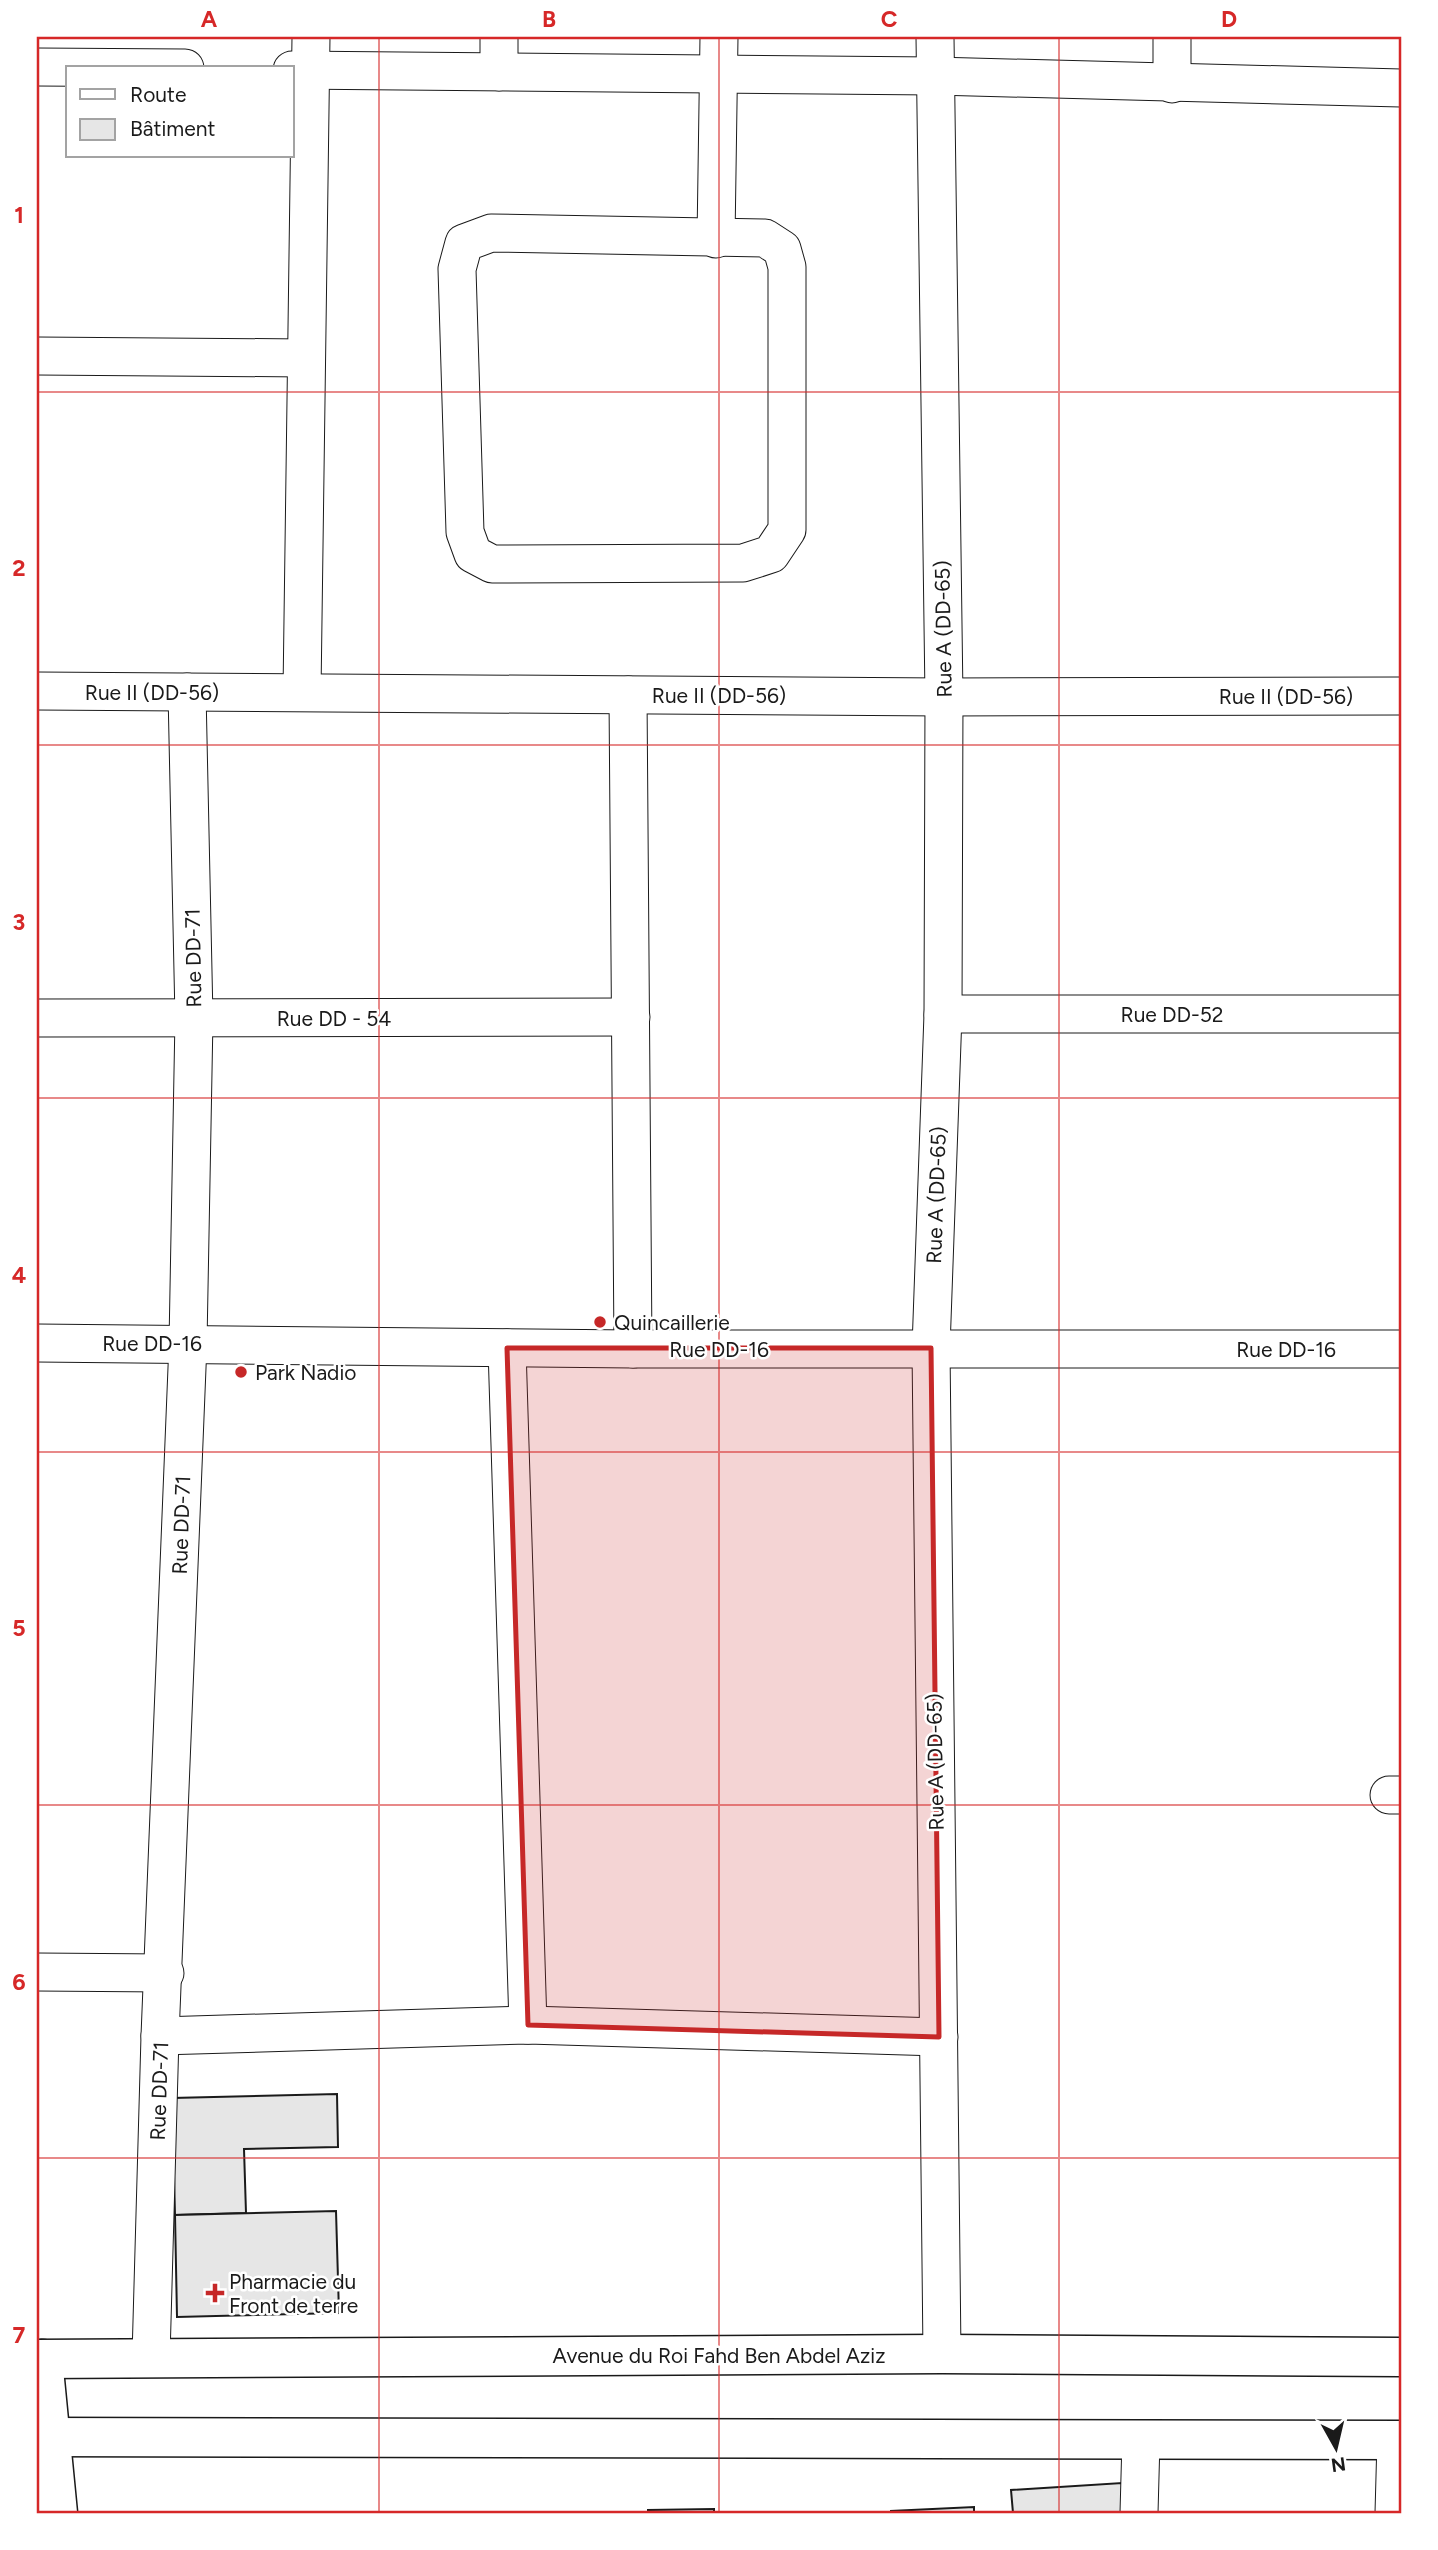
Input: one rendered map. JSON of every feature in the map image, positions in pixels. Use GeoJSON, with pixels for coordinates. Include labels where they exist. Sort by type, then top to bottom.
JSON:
{"type":"FeatureCollection","features":[{"type":"Feature","properties":{"kind":"main road","name":"Avenue du Roi Fahd Ben Abdel Aziz"},"geometry":{"type":"LineString","coordinates":[[40,2359],[942,2354],[1401,2357]]}},
{"type":"Feature","properties":{"kind":"main road"},"geometry":{"type":"LineString","coordinates":[[40,2359],[44,2437],[58,2513]]}},
{"type":"Feature","properties":{"kind":"main road"},"geometry":{"type":"LineString","coordinates":[[44,2437],[1399,2440]]}},
{"type":"Feature","properties":{"kind":"street"},"geometry":{"type":"LineString","coordinates":[[716,239],[719,37]]}},
{"type":"Feature","properties":{"kind":"street","name":"Rue A (DD-65)"},"geometry":{"type":"LineString","coordinates":[[935,37],[944,697],[943,1014],[930,1348],[942,2354]]}},
{"type":"Feature","properties":{"kind":"street"},"geometry":{"type":"LineString","coordinates":[[1172,37],[1172,84]]}},
{"type":"Feature","properties":{"kind":"street"},"geometry":{"type":"LineString","coordinates":[[302,692],[305,59],[499,54],[719,75],[935,76],[1401,88]]}},
{"type":"Feature","properties":{"kind":"street"},"geometry":{"type":"LineString","coordinates":[[55,57],[161,66]]}},
{"type":"Feature","properties":{"kind":"street"},"geometry":{"type":"LineString","coordinates":[[491,233],[716,239],[765,238],[782,249],[787,267],[787,530],[771,554],[743,563],[492,564],[473,554],[465,533],[457,283],[457,269],[464,243],[491,233]]}},
{"type":"Feature","properties":{"kind":"street"},"geometry":{"type":"LineString","coordinates":[[37,356],[305,358]]}},
{"type":"Feature","properties":{"kind":"street","name":"Rue II (DD-56)"},"geometry":{"type":"LineString","coordinates":[[37,691],[944,697],[1401,696]]}},
{"type":"Feature","properties":{"kind":"street","name":"Rue DD-71"},"geometry":{"type":"LineString","coordinates":[[151,2357],[160,2036],[188,1343],[194,1018],[187,692]]}},
{"type":"Feature","properties":{"kind":"street"},"geometry":{"type":"LineString","coordinates":[[628,695],[633,1349]]}},
{"type":"Feature","properties":{"kind":"street","name":"Rue DD-52"},"geometry":{"type":"LineString","coordinates":[[943,1014],[1401,1014]]}},
{"type":"Feature","properties":{"kind":"street","name":"Rue DD - 54"},"geometry":{"type":"LineString","coordinates":[[37,1018],[631,1017]]}},
{"type":"Feature","properties":{"kind":"street","name":"Rue DD-16"},"geometry":{"type":"LineString","coordinates":[[37,1343],[633,1349],[1401,1349]]}},
{"type":"Feature","properties":{"kind":"street"},"geometry":{"type":"LineString","coordinates":[[507,1348],[528,2025]]}},
{"type":"Feature","properties":{"kind":"street"},"geometry":{"type":"LineString","coordinates":[[37,1972],[164,1973]]}},
{"type":"Feature","properties":{"kind":"street"},"geometry":{"type":"LineString","coordinates":[[160,2036],[528,2025],[939,2037]]}},
{"type":"Feature","properties":{"kind":"street"},"geometry":{"type":"LineString","coordinates":[[1139,2513],[1141,2440]]}},
{"type":"Feature","properties":{"kind":"street"},"geometry":{"type":"LineString","coordinates":[[1394,2513],[1399,2440]]}},
{"type":"Feature","properties":{"kind":"highlighted area"},"geometry":{"type":"Polygon","coordinates":[[[507,1348],[931,1348],[939,2037],[528,2025],[507,1348]]]}},
{"type":"Feature","properties":{"kind":"building"},"geometry":{"type":"Polygon","coordinates":[[[337,2094],[338,2147],[244,2149],[246,2213],[175,2215],[172,2098],[337,2094]]]}},
{"type":"Feature","properties":{"kind":"building"},"geometry":{"type":"Polygon","coordinates":[[[336,2211],[339,2313],[177,2317],[175,2215],[336,2211]]]}},
{"type":"Feature","properties":{"kind":"building"},"geometry":{"type":"Polygon","coordinates":[[[1122,2483],[1124,2513],[1013,2513],[1011,2490],[1122,2483]]]}},
{"type":"Feature","properties":{"kind":"building"},"geometry":{"type":"Polygon","coordinates":[[[974,2507],[974,2513],[891,2513],[891,2511],[974,2507]]]}},
{"type":"Feature","properties":{"kind":"building"},"geometry":{"type":"Polygon","coordinates":[[[714,2509],[714,2513],[648,2513],[648,2510],[714,2509]]]}},
{"type":"Feature","properties":{"kind":"place","name":"Quincaillerie"},"geometry":{"type":"Point","coordinates":[600,1322]}},
{"type":"Feature","properties":{"kind":"place","name":"Park Nadio"},"geometry":{"type":"Point","coordinates":[241,1372]}},
{"type":"Feature","properties":{"kind":"place","name":"Pharmacie du Front de terre"},"geometry":{"type":"Point","coordinates":[215,2293]}}]}
